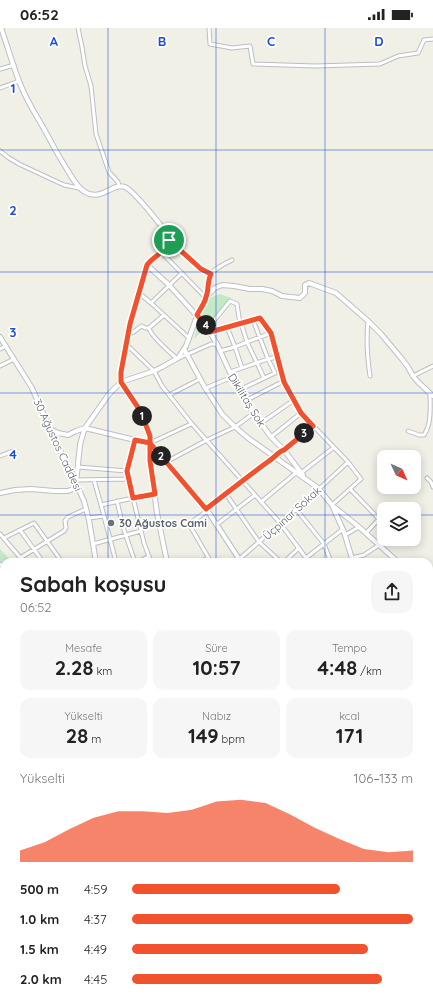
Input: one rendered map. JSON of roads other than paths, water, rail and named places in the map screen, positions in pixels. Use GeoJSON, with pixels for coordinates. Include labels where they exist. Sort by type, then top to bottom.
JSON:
{"type":"FeatureCollection","features":[{"type":"Feature","properties":{"kind":"street"},"geometry":{"type":"LineString","coordinates":[[1,28],[2,38],[34,114],[54,149],[80,188],[87,194],[94,195],[101,194],[119,186],[131,190],[170,238],[169,243],[165,248],[147,265],[128,334],[121,372],[121,382],[141,412],[150,436],[150,461],[157,513],[166,558]]}},
{"type":"Feature","properties":{"kind":"street"},"geometry":{"type":"LineString","coordinates":[[78,28],[90,86],[96,134],[108,172],[118,182],[119,186]]}},
{"type":"Feature","properties":{"kind":"street"},"geometry":{"type":"LineString","coordinates":[[209,28],[210,44],[232,48],[250,46],[253,64],[315,66],[380,64],[398,56],[418,53],[424,40],[433,39]]}},
{"type":"Feature","properties":{"kind":"street"},"geometry":{"type":"LineString","coordinates":[[0,69],[14,65]]}},
{"type":"Feature","properties":{"kind":"street"},"geometry":{"type":"LineString","coordinates":[[0,88],[19,81]]}},
{"type":"Feature","properties":{"kind":"street"},"geometry":{"type":"LineString","coordinates":[[0,150],[19,164],[64,185],[80,188]]}},
{"type":"Feature","properties":{"kind":"street"},"geometry":{"type":"LineString","coordinates":[[169,240],[201,269],[211,274]]}},
{"type":"Feature","properties":{"kind":"street"},"geometry":{"type":"LineString","coordinates":[[161,252],[206,298]]}},
{"type":"Feature","properties":{"kind":"street"},"geometry":{"type":"LineString","coordinates":[[206,298],[208,282],[213,271],[232,260]]}},
{"type":"Feature","properties":{"kind":"street","name":"Dikilitaş Sok"},"geometry":{"type":"LineString","coordinates":[[147,265],[169,285],[209,330],[239,390],[260,423],[284,450],[299,473]]}},
{"type":"Feature","properties":{"kind":"street"},"geometry":{"type":"LineString","coordinates":[[151,303],[182,273]]}},
{"type":"Feature","properties":{"kind":"street"},"geometry":{"type":"LineString","coordinates":[[177,359],[189,338],[200,308],[215,288],[222,285],[250,289],[262,288],[282,296],[300,298],[304,296],[305,285],[309,283],[336,293],[368,321],[402,359],[418,382],[432,395],[429,425],[426,432],[424,435],[408,432]]}},
{"type":"Feature","properties":{"kind":"street"},"geometry":{"type":"LineString","coordinates":[[139,293],[189,338]]}},
{"type":"Feature","properties":{"kind":"street"},"geometry":{"type":"LineString","coordinates":[[209,330],[230,301],[237,304],[241,324],[264,378]]}},
{"type":"Feature","properties":{"kind":"street"},"geometry":{"type":"LineString","coordinates":[[150,328],[164,315]]}},
{"type":"Feature","properties":{"kind":"street"},"geometry":{"type":"LineString","coordinates":[[209,330],[241,324],[260,318],[271,333],[284,382],[301,413],[348,462],[361,479],[332,505]]}},
{"type":"Feature","properties":{"kind":"street"},"geometry":{"type":"LineString","coordinates":[[239,390],[275,373],[253,320]]}},
{"type":"Feature","properties":{"kind":"street"},"geometry":{"type":"LineString","coordinates":[[368,321],[366,344],[370,376]]}},
{"type":"Feature","properties":{"kind":"street"},"geometry":{"type":"LineString","coordinates":[[128,334],[133,333],[142,326],[150,328]]}},
{"type":"Feature","properties":{"kind":"street"},"geometry":{"type":"LineString","coordinates":[[227,327],[242,368]]}},
{"type":"Feature","properties":{"kind":"street"},"geometry":{"type":"LineString","coordinates":[[150,328],[153,335],[177,359]]}},
{"type":"Feature","properties":{"kind":"street"},"geometry":{"type":"LineString","coordinates":[[220,351],[235,347],[271,333]]}},
{"type":"Feature","properties":{"kind":"street","name":"30 Ağustos Caddesi"},"geometry":{"type":"LineString","coordinates":[[1,339],[32,388],[50,429],[77,483],[89,518],[95,558]]}},
{"type":"Feature","properties":{"kind":"street"},"geometry":{"type":"LineString","coordinates":[[126,344],[154,371],[162,386],[192,424],[280,523],[306,558],[343,529]]}},
{"type":"Feature","properties":{"kind":"street"},"geometry":{"type":"LineString","coordinates":[[77,483],[80,445],[85,428],[109,394],[121,382],[154,371],[211,344],[217,344]]}},
{"type":"Feature","properties":{"kind":"street"},"geometry":{"type":"LineString","coordinates":[[0,349],[6,346]]}},
{"type":"Feature","properties":{"kind":"street"},"geometry":{"type":"LineString","coordinates":[[184,349],[204,386],[222,414],[235,427],[319,489],[332,505],[377,543]]}},
{"type":"Feature","properties":{"kind":"street"},"geometry":{"type":"LineString","coordinates":[[204,386],[206,388],[242,368],[277,357]]}},
{"type":"Feature","properties":{"kind":"street"},"geometry":{"type":"LineString","coordinates":[[0,366],[14,359]]}},
{"type":"Feature","properties":{"kind":"street"},"geometry":{"type":"LineString","coordinates":[[413,376],[433,366]]}},
{"type":"Feature","properties":{"kind":"street"},"geometry":{"type":"LineString","coordinates":[[169,395],[200,379]]}},
{"type":"Feature","properties":{"kind":"street"},"geometry":{"type":"LineString","coordinates":[[246,401],[284,382]]}},
{"type":"Feature","properties":{"kind":"street"},"geometry":{"type":"LineString","coordinates":[[260,423],[294,400]]}},
{"type":"Feature","properties":{"kind":"street"},"geometry":{"type":"LineString","coordinates":[[166,462],[235,427],[254,413]]}},
{"type":"Feature","properties":{"kind":"street"},"geometry":{"type":"LineString","coordinates":[[270,436],[301,413]]}},
{"type":"Feature","properties":{"kind":"street"},"geometry":{"type":"LineString","coordinates":[[50,429],[58,433],[68,435],[85,428],[150,443],[191,424]]}},
{"type":"Feature","properties":{"kind":"street"},"geometry":{"type":"LineString","coordinates":[[208,558],[189,524],[242,480],[284,450],[313,426]]}},
{"type":"Feature","properties":{"kind":"street"},"geometry":{"type":"LineString","coordinates":[[135,440],[127,471],[141,531],[149,556],[146,558]]}},
{"type":"Feature","properties":{"kind":"street"},"geometry":{"type":"LineString","coordinates":[[150,443],[207,510],[237,558]]}},
{"type":"Feature","properties":{"kind":"street"},"geometry":{"type":"LineString","coordinates":[[261,502],[333,448]]}},
{"type":"Feature","properties":{"kind":"street"},"geometry":{"type":"LineString","coordinates":[[0,456],[13,451]]}},
{"type":"Feature","properties":{"kind":"street","name":"Üçpınar Sokak"},"geometry":{"type":"LineString","coordinates":[[242,558],[348,462]]}},
{"type":"Feature","properties":{"kind":"street"},"geometry":{"type":"LineString","coordinates":[[78,467],[127,471]]}},
{"type":"Feature","properties":{"kind":"street"},"geometry":{"type":"LineString","coordinates":[[426,478],[431,482],[433,487]]}},
{"type":"Feature","properties":{"kind":"street"},"geometry":{"type":"LineString","coordinates":[[94,480],[115,558]]}},
{"type":"Feature","properties":{"kind":"street"},"geometry":{"type":"LineString","coordinates":[[0,493],[31,489],[68,491],[77,483],[94,480],[129,480]]}},
{"type":"Feature","properties":{"kind":"street"},"geometry":{"type":"LineString","coordinates":[[350,489],[379,519],[366,533]]}},
{"type":"Feature","properties":{"kind":"street"},"geometry":{"type":"LineString","coordinates":[[101,505],[155,494]]}},
{"type":"Feature","properties":{"kind":"street"},"geometry":{"type":"LineString","coordinates":[[226,494],[259,542],[278,558]]}},
{"type":"Feature","properties":{"kind":"street"},"geometry":{"type":"LineString","coordinates":[[216,525],[255,495]]}},
{"type":"Feature","properties":{"kind":"street"},"geometry":{"type":"LineString","coordinates":[[117,501],[125,535],[134,558]]}},
{"type":"Feature","properties":{"kind":"street"},"geometry":{"type":"LineString","coordinates":[[332,505],[343,529],[352,558]]}},
{"type":"Feature","properties":{"kind":"street"},"geometry":{"type":"LineString","coordinates":[[296,509],[324,544],[329,558]]}},
{"type":"Feature","properties":{"kind":"street"},"geometry":{"type":"LineString","coordinates":[[0,534],[20,558],[64,531],[66,528],[65,521],[68,517],[86,510]]}},
{"type":"Feature","properties":{"kind":"street"},"geometry":{"type":"LineString","coordinates":[[89,518],[104,516]]}},
{"type":"Feature","properties":{"kind":"street"},"geometry":{"type":"LineString","coordinates":[[4,538],[34,523],[59,558]]}},
{"type":"Feature","properties":{"kind":"street"},"geometry":{"type":"LineString","coordinates":[[345,535],[359,527]]}},
{"type":"Feature","properties":{"kind":"street"},"geometry":{"type":"LineString","coordinates":[[20,530],[40,558]]}},
{"type":"Feature","properties":{"kind":"street"},"geometry":{"type":"LineString","coordinates":[[93,544],[141,531]]}},
{"type":"Feature","properties":{"kind":"street"},"geometry":{"type":"LineString","coordinates":[[357,558],[378,546]]}},
{"type":"Feature","properties":{"kind":"street"},"geometry":{"type":"LineString","coordinates":[[380,546],[394,558]]}},
{"type":"Feature","properties":{"kind":"street"},"geometry":{"type":"LineString","coordinates":[[288,558],[299,548]]}},
{"type":"Feature","properties":{"kind":"street"},"geometry":{"type":"LineString","coordinates":[[410,1002],[433,1002]]}},
{"type":"Feature","properties":{"kind":"place","name":"30 Ağustos Cami"},"geometry":{"type":"Point","coordinates":[111,523]}}]}
